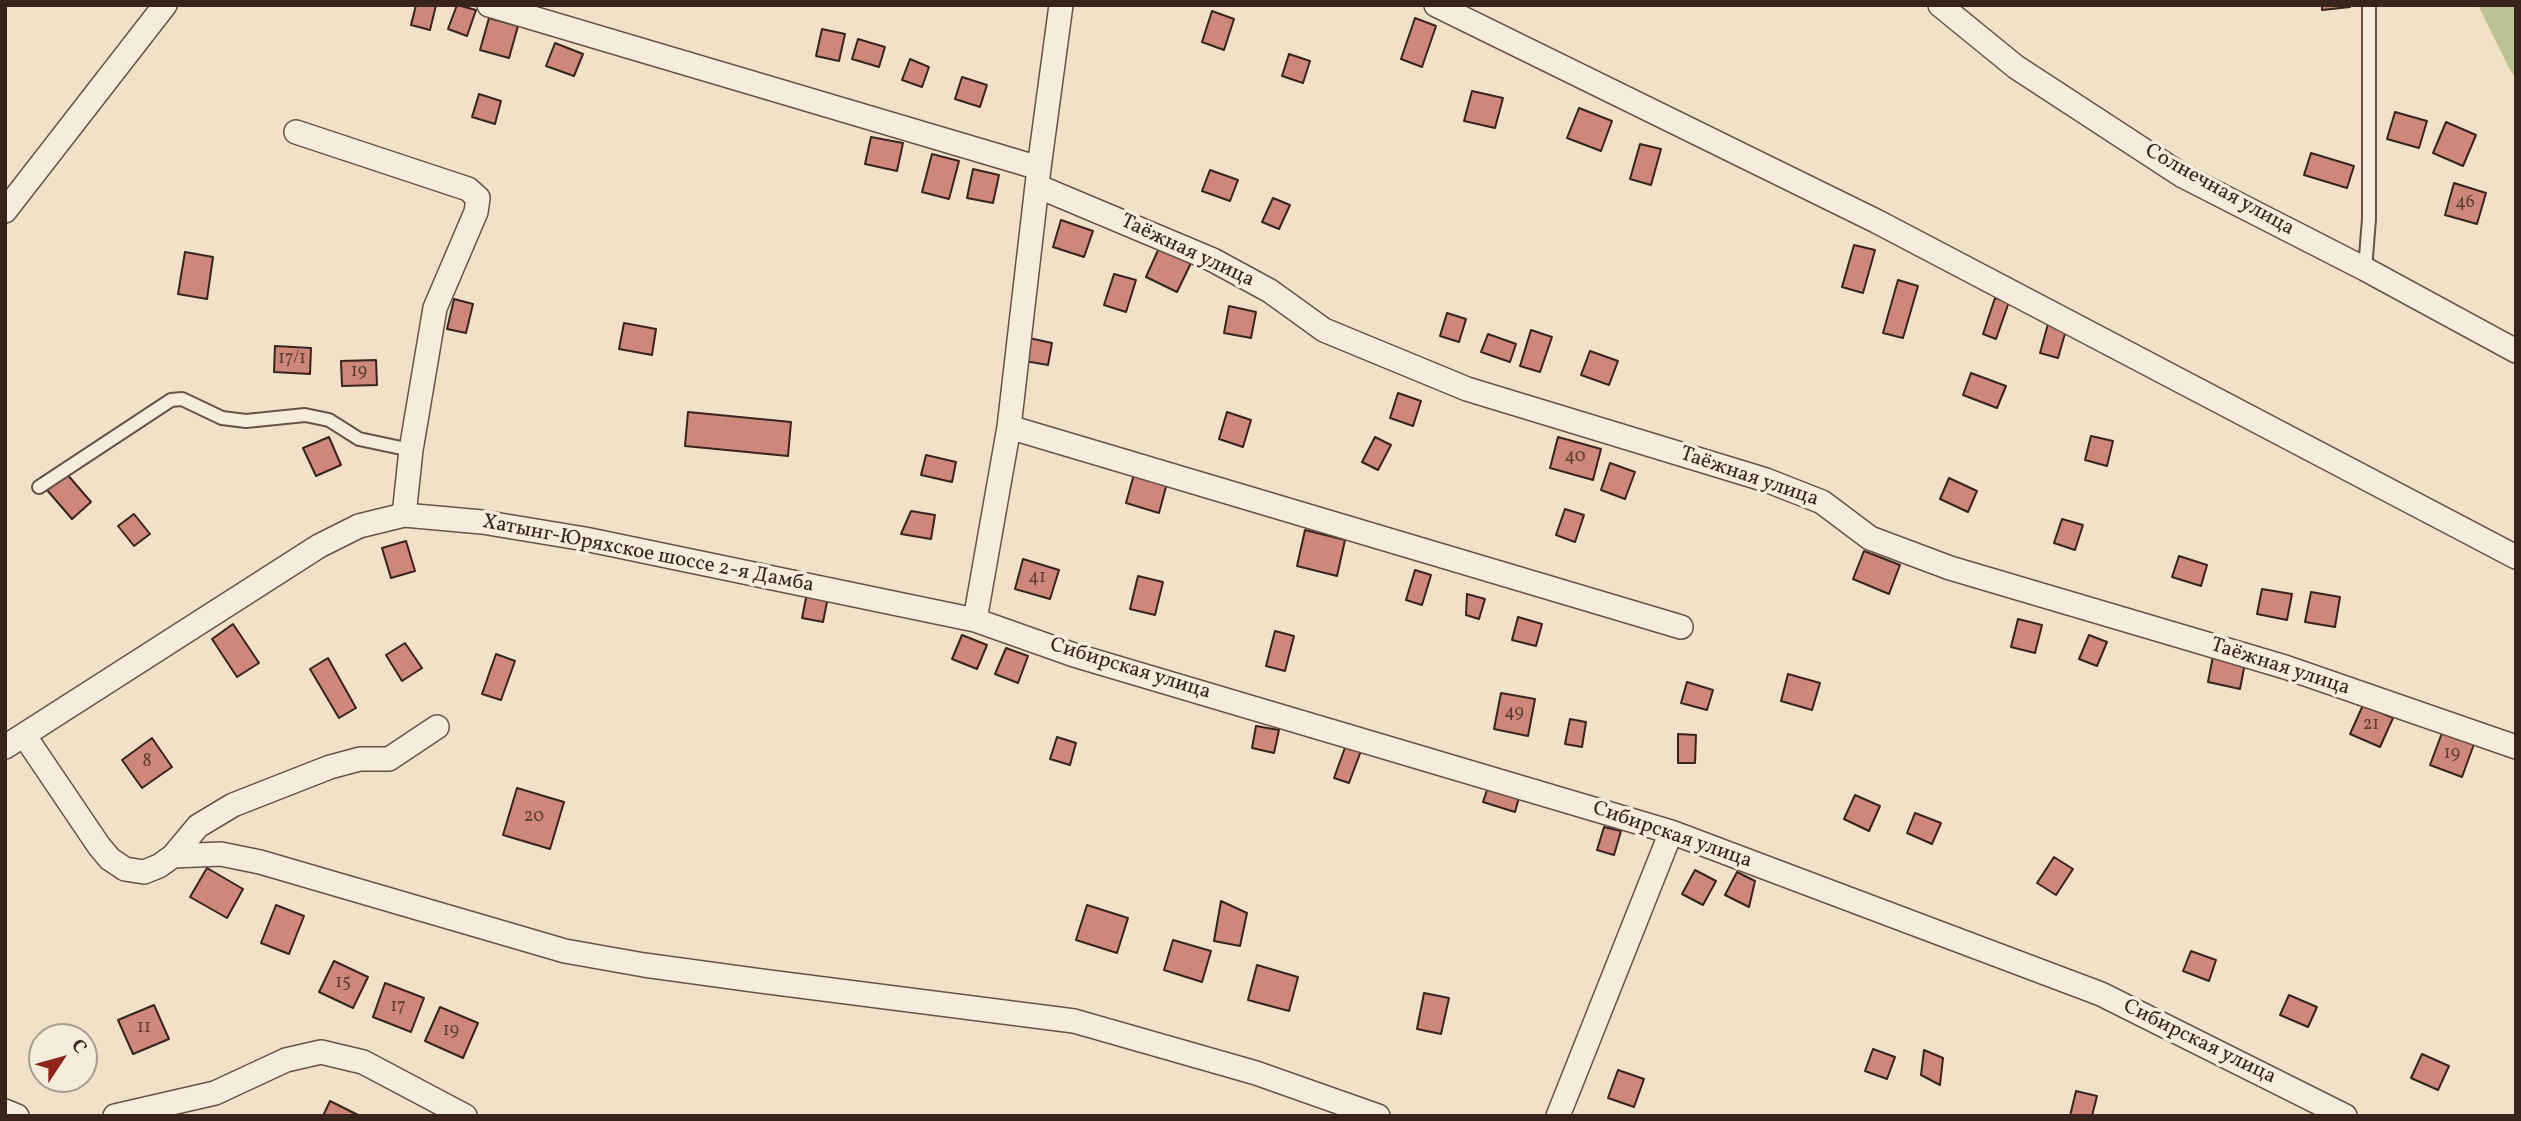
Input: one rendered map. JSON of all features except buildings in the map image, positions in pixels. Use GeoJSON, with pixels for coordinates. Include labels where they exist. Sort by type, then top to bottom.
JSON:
{"type":"FeatureCollection","features":[{"type":"Feature","properties":{"kind":"street"},"geometry":{"type":"LineString","coordinates":[[5,211],[165,5]]}},
{"type":"Feature","properties":{"kind":"street","name":"Таёжная улица"},"geometry":{"type":"LineString","coordinates":[[489,5],[1038,177],[1213,260],[1269,291],[1324,330],[1467,389],[1766,480],[1822,502],[1870,538],[1950,568],[2285,667],[2516,747]]}},
{"type":"Feature","properties":{"kind":"street"},"geometry":{"type":"LineString","coordinates":[[975,620],[1009,427],[1060,5]]}},
{"type":"Feature","properties":{"kind":"street"},"geometry":{"type":"LineString","coordinates":[[1436,5],[1876,221],[2516,557]]}},
{"type":"Feature","properties":{"kind":"street","name":"Солнечная улица"},"geometry":{"type":"LineString","coordinates":[[1940,5],[2016,67],[2183,176],[2365,269],[2516,351]]}},
{"type":"Feature","properties":{"kind":"street"},"geometry":{"type":"LineString","coordinates":[[296,132],[468,189],[478,198],[476,212],[435,308],[411,450],[404,515]]}},
{"type":"Feature","properties":{"kind":"street"},"geometry":{"type":"LineString","coordinates":[[1009,427],[1681,626]]}},
{"type":"Feature","properties":{"kind":"street","name":"Хатынг-Юряхское шоссе 2-я Дамба"},"geometry":{"type":"LineString","coordinates":[[15,741],[319,546],[359,526],[404,515],[482,522],[585,539],[975,620]]}},
{"type":"Feature","properties":{"kind":"street","name":"Сибирская улица"},"geometry":{"type":"LineString","coordinates":[[975,620],[1074,655],[1671,832],[2101,994],[2345,1116]]}},
{"type":"Feature","properties":{"kind":"street"},"geometry":{"type":"LineString","coordinates":[[15,741],[110,859],[125,869],[144,872],[173,856],[198,827],[233,805],[330,767],[360,759],[389,759],[437,727]]}},
{"type":"Feature","properties":{"kind":"street"},"geometry":{"type":"LineString","coordinates":[[1558,1116],[1671,832]]}},
{"type":"Feature","properties":{"kind":"street"},"geometry":{"type":"LineString","coordinates":[[173,856],[221,854],[260,862],[565,951],[748,979],[1074,1021],[1256,1073],[1378,1116]]}},
{"type":"Feature","properties":{"kind":"street"},"geometry":{"type":"LineString","coordinates":[[115,1116],[215,1093],[286,1060],[321,1052],[363,1062],[465,1116]]}},
{"type":"Feature","properties":{"kind":"street"},"geometry":{"type":"LineString","coordinates":[[5,1111],[17,1116]]}},
{"type":"Feature","properties":{"kind":"lane"},"geometry":{"type":"LineString","coordinates":[[2365,269],[2369,219],[2369,5]]}},
{"type":"Feature","properties":{"kind":"lane"},"geometry":{"type":"LineString","coordinates":[[39,487],[171,400],[182,399],[222,418],[246,421],[305,415],[329,420],[359,439],[411,450]]}},
{"type":"Feature","properties":{"kind":"green space"},"geometry":{"type":"Polygon","coordinates":[[[2478,5],[2516,5],[2516,79],[2510,70],[2478,5]]]}}]}
